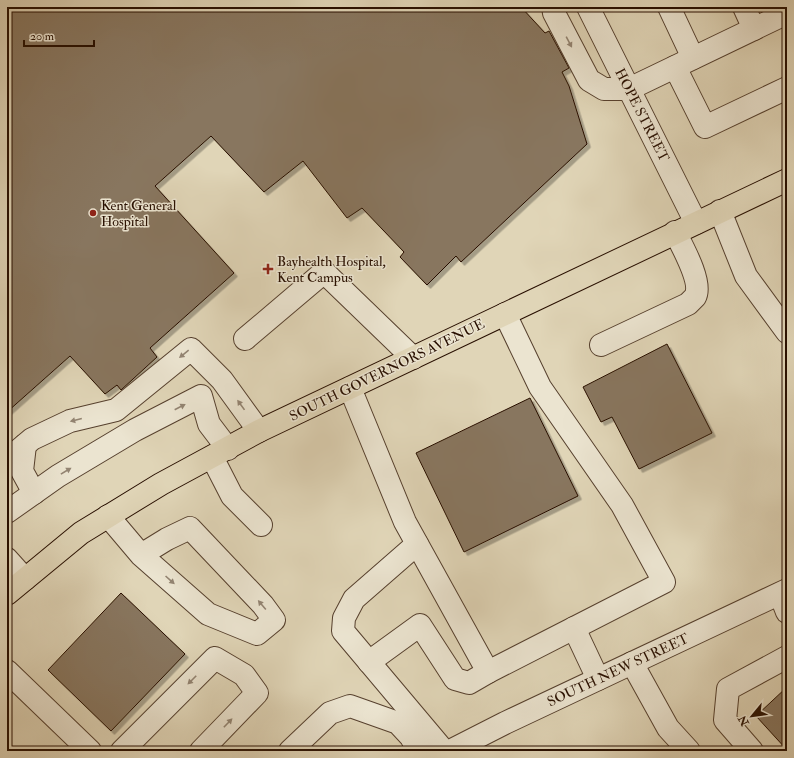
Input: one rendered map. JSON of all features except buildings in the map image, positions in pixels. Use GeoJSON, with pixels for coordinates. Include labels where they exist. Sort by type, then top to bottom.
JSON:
{"type":"FeatureCollection","features":[{"type":"Feature","properties":{"kind":"main road","name":"SOUTH GOVERNORS AVENUE"},"geometry":{"type":"LineString","coordinates":[[7,594],[81,533],[161,484],[259,432],[675,232],[787,180]]}},
{"type":"Feature","properties":{"kind":"street"},"geometry":{"type":"LineString","coordinates":[[553,7],[554,13],[589,80],[604,89],[629,89],[787,13]]}},
{"type":"Feature","properties":{"kind":"street","name":"HOPE STREET"},"geometry":{"type":"LineString","coordinates":[[588,7],[696,223]]}},
{"type":"Feature","properties":{"kind":"street"},"geometry":{"type":"LineString","coordinates":[[669,7],[684,62],[705,127],[787,88]]}},
{"type":"Feature","properties":{"kind":"street"},"geometry":{"type":"LineString","coordinates":[[744,7],[754,29]]}},
{"type":"Feature","properties":{"kind":"street"},"geometry":{"type":"LineString","coordinates":[[720,211],[746,276],[787,332]]}},
{"type":"Feature","properties":{"kind":"street"},"geometry":{"type":"LineString","coordinates":[[601,344],[688,304],[695,297],[697,286],[691,267],[675,232]]}},
{"type":"Feature","properties":{"kind":"street"},"geometry":{"type":"LineString","coordinates":[[245,339],[324,272],[413,358]]}},
{"type":"Feature","properties":{"kind":"street"},"geometry":{"type":"LineString","coordinates":[[369,662],[420,625],[454,679],[469,683],[664,582],[622,505],[540,387],[505,314]]}},
{"type":"Feature","properties":{"kind":"street"},"geometry":{"type":"LineString","coordinates":[[7,460],[32,439],[70,421],[116,410],[191,349],[222,380],[259,432]]}},
{"type":"Feature","properties":{"kind":"street"},"geometry":{"type":"LineString","coordinates":[[350,388],[405,522],[488,672]]}},
{"type":"Feature","properties":{"kind":"street"},"geometry":{"type":"LineString","coordinates":[[7,512],[58,476],[135,430],[201,396],[209,424],[220,453],[232,496],[261,525]]}},
{"type":"Feature","properties":{"kind":"street"},"geometry":{"type":"LineString","coordinates":[[25,445],[22,471],[34,493]]}},
{"type":"Feature","properties":{"kind":"street"},"geometry":{"type":"LineString","coordinates":[[108,516],[141,555],[208,614],[257,634],[274,620],[263,606],[190,528],[167,539],[141,555]]}},
{"type":"Feature","properties":{"kind":"street"},"geometry":{"type":"LineString","coordinates":[[417,544],[354,599],[344,618],[343,631],[444,751]]}},
{"type":"Feature","properties":{"kind":"street"},"geometry":{"type":"LineString","coordinates":[[7,559],[25,580]]}},
{"type":"Feature","properties":{"kind":"street","name":"SOUTH NEW STREET"},"geometry":{"type":"LineString","coordinates":[[450,751],[481,744],[505,722],[632,663],[785,599]]}},
{"type":"Feature","properties":{"kind":"street"},"geometry":{"type":"LineString","coordinates":[[574,628],[598,679]]}},
{"type":"Feature","properties":{"kind":"street"},"geometry":{"type":"LineString","coordinates":[[752,751],[725,720],[728,689],[787,657]]}},
{"type":"Feature","properties":{"kind":"street"},"geometry":{"type":"LineString","coordinates":[[122,751],[214,658],[244,675],[257,693],[201,751]]}},
{"type":"Feature","properties":{"kind":"street"},"geometry":{"type":"LineString","coordinates":[[632,663],[668,728],[689,751]]}},
{"type":"Feature","properties":{"kind":"street"},"geometry":{"type":"LineString","coordinates":[[7,671],[90,751]]}},
{"type":"Feature","properties":{"kind":"street"},"geometry":{"type":"LineString","coordinates":[[290,751],[330,713],[350,706],[398,723],[411,738],[418,751]]}},
{"type":"Feature","properties":{"kind":"place","name":"Kent General Hospital"},"geometry":{"type":"Point","coordinates":[93,213]}},
{"type":"Feature","properties":{"kind":"place","name":"Bayhealth Hospital, Kent Campus"},"geometry":{"type":"Point","coordinates":[268,269]}}]}
